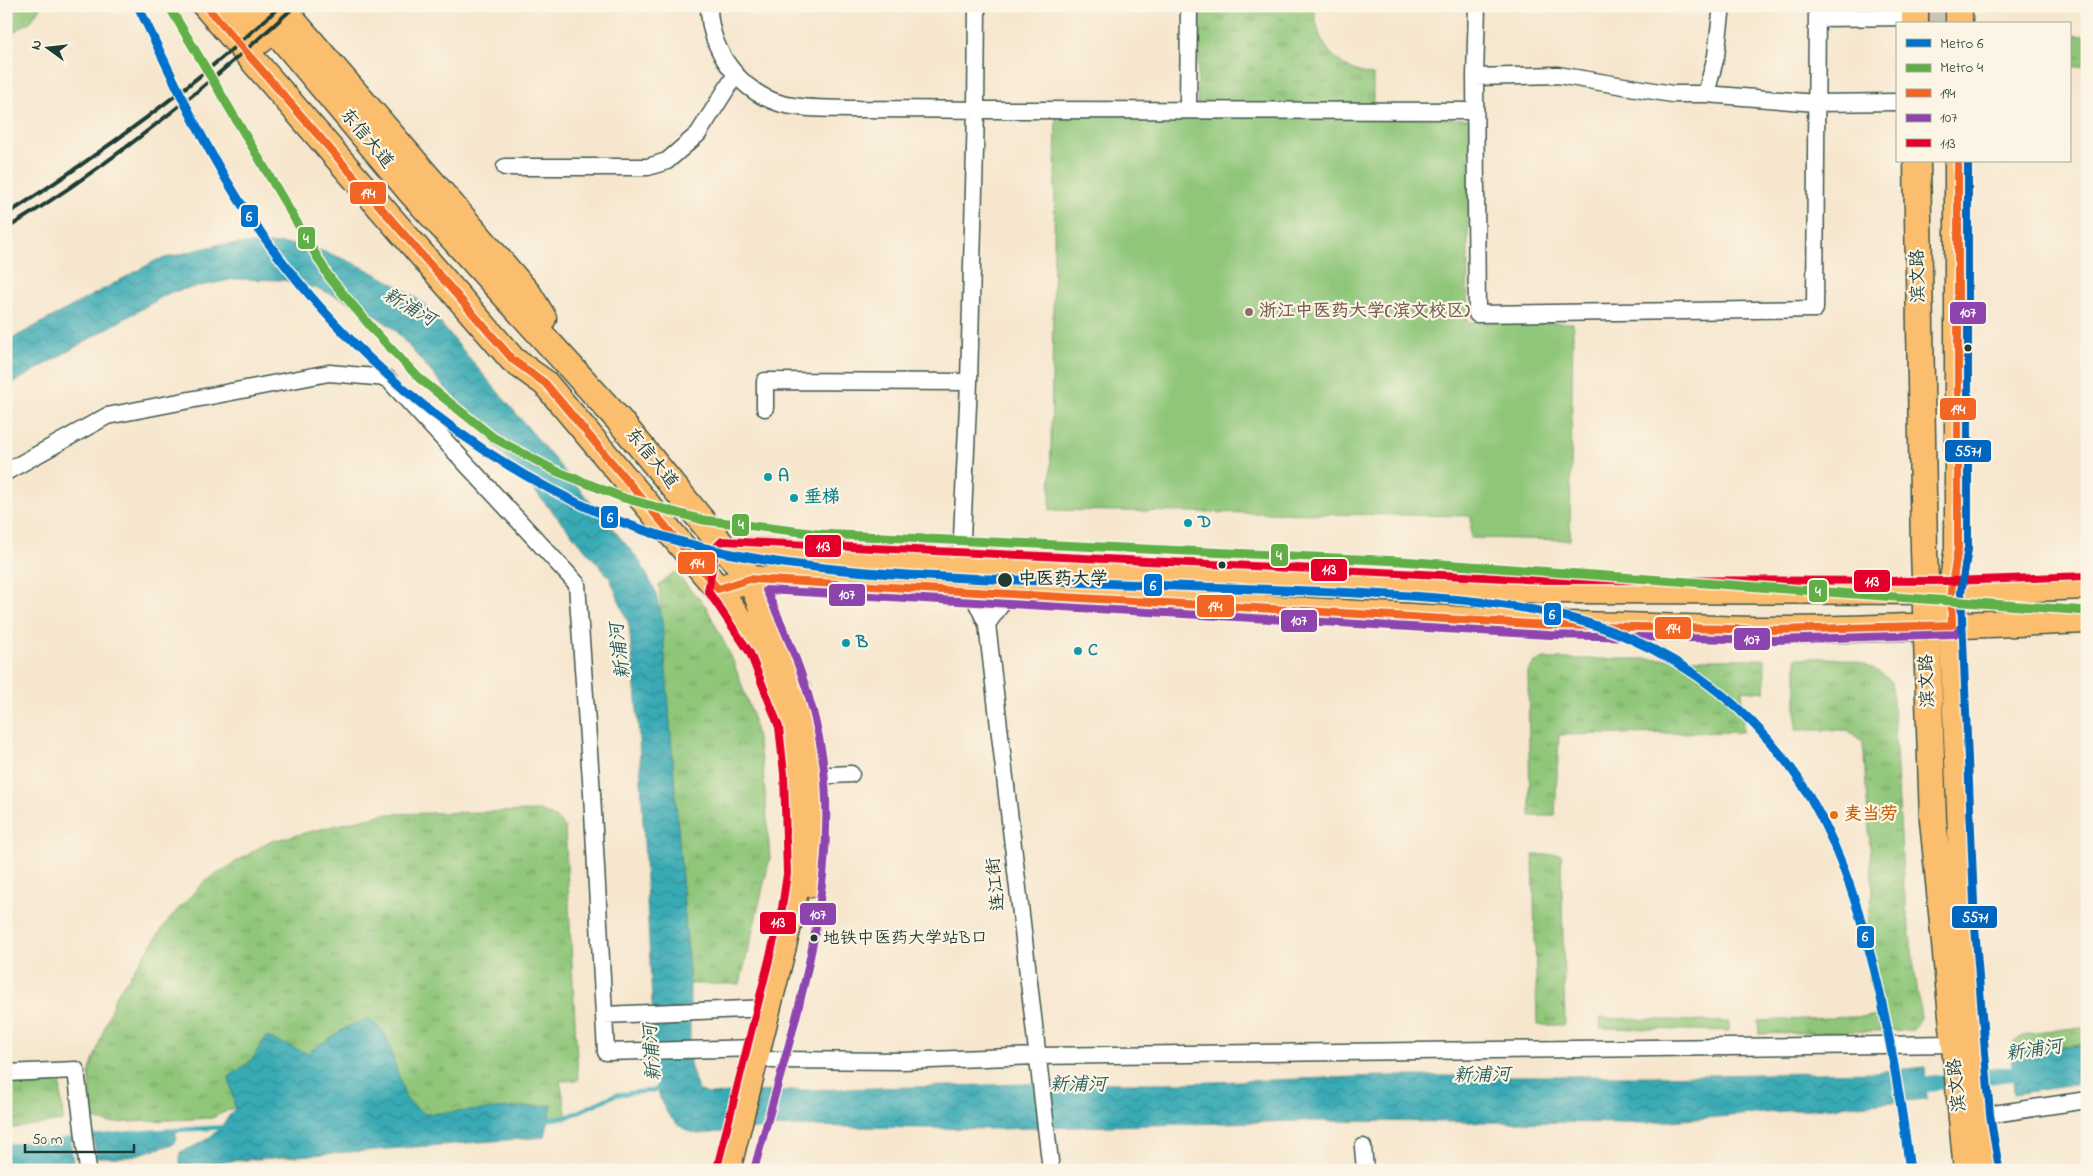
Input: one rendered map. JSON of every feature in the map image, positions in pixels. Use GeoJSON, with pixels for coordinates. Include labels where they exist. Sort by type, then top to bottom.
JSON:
{"type":"FeatureCollection","features":[{"type":"Feature","properties":{"kind":"main road","name":"东信大道"},"geometry":{"type":"LineString","coordinates":[[206,6],[513,360],[545,383]]}},
{"type":"Feature","properties":{"kind":"main road","name":"东信大道"},"geometry":{"type":"LineString","coordinates":[[232,6],[508,330],[545,383],[718,589],[759,648],[773,679],[789,725],[794,772],[797,875],[792,910],[769,1008],[762,1069]]}},
{"type":"Feature","properties":{"kind":"main road","name":"东信大道"},"geometry":{"type":"LineString","coordinates":[[255,6],[410,191],[618,419],[750,579],[796,689],[814,776],[814,849],[807,908],[796,966],[762,1069],[744,1137],[727,1170]]}},
{"type":"Feature","properties":{"kind":"main road","name":"东信大道"},"geometry":{"type":"LineString","coordinates":[[280,6],[529,296],[582,380]]}},
{"type":"Feature","properties":{"kind":"main road"},"geometry":{"type":"LineString","coordinates":[[1959,6],[1959,22]]}},
{"type":"Feature","properties":{"kind":"main road","name":"滨文路"},"geometry":{"type":"LineString","coordinates":[[1917,162],[1925,590],[1933,820],[1970,1116],[1967,1170]]}},
{"type":"Feature","properties":{"kind":"main road","name":"滨文路"},"geometry":{"type":"LineString","coordinates":[[1958,162],[1958,548],[1951,591],[1965,918],[1959,1033]]}},
{"type":"Feature","properties":{"kind":"main road"},"geometry":{"type":"LineString","coordinates":[[2087,586],[1951,591],[1547,590],[726,550],[718,589],[750,579],[1550,626],[1604,625],[1774,630],[1926,627],[2087,620]]}},
{"type":"Feature","properties":{"kind":"main road","name":"滨文路"},"geometry":{"type":"LineString","coordinates":[[1970,1116],[1989,1170]]}},
{"type":"Feature","properties":{"kind":"main road","name":"东信大道"},"geometry":{"type":"LineString","coordinates":[[744,1137],[744,1170]]}},
{"type":"Feature","properties":{"kind":"street"},"geometry":{"type":"LineString","coordinates":[[709,6],[716,41],[722,55],[736,74],[766,97],[795,107],[976,110],[1475,111]]}},
{"type":"Feature","properties":{"kind":"street"},"geometry":{"type":"LineString","coordinates":[[961,560],[970,382],[977,6]]}},
{"type":"Feature","properties":{"kind":"street"},"geometry":{"type":"LineString","coordinates":[[1188,110],[1189,6]]}},
{"type":"Feature","properties":{"kind":"street"},"geometry":{"type":"LineString","coordinates":[[1476,6],[1477,314],[1815,309],[1817,12],[1915,16]]}},
{"type":"Feature","properties":{"kind":"street"},"geometry":{"type":"LineString","coordinates":[[1706,94],[1716,56],[1722,6]]}},
{"type":"Feature","properties":{"kind":"street"},"geometry":{"type":"LineString","coordinates":[[505,167],[648,167],[667,161],[698,134],[736,74]]}},
{"type":"Feature","properties":{"kind":"street"},"geometry":{"type":"LineString","coordinates":[[1475,77],[1558,75],[1672,94],[1706,94],[1816,103],[1896,102]]}},
{"type":"Feature","properties":{"kind":"street"},"geometry":{"type":"LineString","coordinates":[[6,472],[107,416],[329,373],[387,378],[578,584],[606,1052],[693,1050],[762,1069],[904,1061],[1038,1062],[1959,1033]]}},
{"type":"Feature","properties":{"kind":"street"},"geometry":{"type":"LineString","coordinates":[[765,408],[766,381],[970,382]]}},
{"type":"Feature","properties":{"kind":"street","name":"连江街"},"geometry":{"type":"LineString","coordinates":[[972,593],[987,624],[1051,1170]]}},
{"type":"Feature","properties":{"kind":"street"},"geometry":{"type":"LineString","coordinates":[[987,624],[1008,595]]}},
{"type":"Feature","properties":{"kind":"street"},"geometry":{"type":"LineString","coordinates":[[814,776],[851,774]]}},
{"type":"Feature","properties":{"kind":"street"},"geometry":{"type":"LineString","coordinates":[[604,1016],[769,1008]]}},
{"type":"Feature","properties":{"kind":"street"},"geometry":{"type":"LineString","coordinates":[[6,1073],[76,1070],[88,1170]]}},
{"type":"Feature","properties":{"kind":"street"},"geometry":{"type":"LineString","coordinates":[[1970,1116],[2087,1100]]}},
{"type":"Feature","properties":{"kind":"street"},"geometry":{"type":"LineString","coordinates":[[1363,1147],[1366,1170]]}},
{"type":"Feature","properties":{"kind":"green space"},"geometry":{"type":"Polygon","coordinates":[[[18,6],[41,6],[31,21],[6,37],[6,16],[18,6]]]}},
{"type":"Feature","properties":{"kind":"green space"},"geometry":{"type":"Polygon","coordinates":[[[1199,6],[1315,6],[1319,31],[1323,43],[1330,52],[1349,68],[1373,75],[1373,108],[1197,106],[1199,6]]]}},
{"type":"Feature","properties":{"kind":"green space"},"geometry":{"type":"Polygon","coordinates":[[[2070,35],[2087,36],[2087,66],[2070,66],[2070,35]]]}},
{"type":"Feature","properties":{"kind":"green space"},"geometry":{"type":"Polygon","coordinates":[[[1056,113],[1470,119],[1467,322],[1573,323],[1570,540],[1471,538],[1471,516],[1050,510],[1056,113]]]}},
{"type":"Feature","properties":{"kind":"green space"},"geometry":{"type":"Polygon","coordinates":[[[674,572],[705,605],[732,658],[752,714],[763,768],[770,858],[740,984],[690,984],[659,585],[674,572]]]}},
{"type":"Feature","properties":{"kind":"green space"},"geometry":{"type":"Polygon","coordinates":[[[1796,658],[1835,658],[1847,660],[1870,667],[1892,682],[1904,890],[1921,1018],[1913,1030],[1759,1034],[1758,1021],[1877,1016],[1864,947],[1873,891],[1863,742],[1848,730],[1796,730],[1796,658]]]}},
{"type":"Feature","properties":{"kind":"green space"},"geometry":{"type":"Polygon","coordinates":[[[1544,659],[1765,659],[1765,692],[1742,690],[1743,732],[1559,735],[1555,816],[1530,816],[1528,671],[1535,662],[1544,659]]]}},
{"type":"Feature","properties":{"kind":"green space"},"geometry":{"type":"Polygon","coordinates":[[[539,811],[553,816],[565,827],[578,1080],[560,1081],[567,1117],[425,1115],[406,1099],[385,1033],[352,1024],[307,1053],[266,1037],[251,1061],[229,1077],[235,1107],[212,1118],[108,1123],[93,1119],[89,1073],[115,997],[170,918],[204,882],[268,842],[383,814],[539,811]]]}},
{"type":"Feature","properties":{"kind":"green space"},"geometry":{"type":"Polygon","coordinates":[[[1561,854],[1565,1025],[1537,1025],[1533,855],[1561,854]]]}},
{"type":"Feature","properties":{"kind":"green space"},"geometry":{"type":"Polygon","coordinates":[[[1601,1018],[1729,1022],[1729,1031],[1600,1028],[1601,1018]]]}},
{"type":"Feature","properties":{"kind":"green space"},"geometry":{"type":"Polygon","coordinates":[[[2087,1026],[2087,1043],[2011,1053],[2013,1042],[2022,1035],[2087,1026]]]}},
{"type":"Feature","properties":{"kind":"green space"},"geometry":{"type":"Polygon","coordinates":[[[60,1081],[63,1121],[6,1129],[6,1083],[60,1081]]]}},
{"type":"Feature","properties":{"kind":"water"},"geometry":{"type":"Polygon","coordinates":[[[217,245],[298,245],[313,248],[357,265],[387,280],[425,305],[639,560],[655,590],[662,619],[690,984],[690,1064],[698,1090],[709,1094],[1062,1083],[1183,1083],[1384,1076],[1650,1076],[1876,1072],[1925,1067],[1927,1099],[1647,1123],[1302,1121],[996,1129],[791,1126],[698,1134],[681,1127],[664,1108],[656,1082],[638,721],[629,625],[610,578],[393,328],[367,310],[322,290],[283,280],[235,279],[171,292],[6,387],[6,342],[157,260],[217,245]]]}},
{"type":"Feature","properties":{"kind":"water"},"geometry":{"type":"Polygon","coordinates":[[[370,1019],[385,1033],[406,1099],[425,1114],[552,1105],[545,1137],[180,1165],[180,1152],[206,1140],[223,1124],[235,1108],[229,1077],[251,1061],[266,1037],[307,1053],[352,1024],[370,1019]]]}},
{"type":"Feature","properties":{"kind":"water"},"geometry":{"type":"Polygon","coordinates":[[[2087,1044],[2087,1083],[2014,1094],[2011,1053],[2087,1044]]]}},
{"type":"Feature","properties":{"kind":"water"},"geometry":{"type":"Polygon","coordinates":[[[175,1130],[177,1139],[174,1144],[128,1157],[96,1157],[94,1137],[175,1130]]]}},
{"type":"Feature","properties":{"kind":"water"},"geometry":{"type":"Polygon","coordinates":[[[70,1139],[73,1162],[23,1170],[6,1170],[6,1146],[70,1139]]]}},
{"type":"Feature","properties":{"kind":"waterway","name":"新浦河"},"geometry":{"type":"LineString","coordinates":[[1907,1086],[2033,1071]]}},
{"type":"Feature","properties":{"kind":"waterway"},"geometry":{"type":"LineString","coordinates":[[544,1120],[567,1117],[615,1095],[663,1089]]}},
{"type":"Feature","properties":{"kind":"waterway"},"geometry":{"type":"LineString","coordinates":[[6,1146],[132,1133],[226,1127]]}},
{"type":"Feature","properties":{"kind":"tunnel"},"geometry":{"type":"LineString","coordinates":[[1930,6],[1930,22]]}},
{"type":"Feature","properties":{"kind":"tunnel"},"geometry":{"type":"LineString","coordinates":[[1942,767],[1951,861]]}},
{"type":"Feature","properties":{"kind":"railway"},"geometry":{"type":"LineString","coordinates":[[6,215],[148,117],[216,63],[280,6]]}},
{"type":"Feature","properties":{"kind":"railway"},"geometry":{"type":"LineString","coordinates":[[6,229],[82,179],[156,125],[227,67],[295,6]]}},
{"type":"Feature","properties":{"kind":"metro line","name":"6"},"geometry":{"type":"LineString","coordinates":[[138,6],[190,114],[218,166],[250,217],[284,264],[322,309],[362,351],[405,390],[451,427],[549,489],[602,514],[648,532],[695,546],[743,556],[841,570],[989,579],[1292,590],[1447,598],[1484,602],[1558,615],[1594,625],[1629,638],[1680,664],[1725,697],[1765,736],[1800,781],[1823,822],[1843,868],[1860,917],[1874,969],[1886,1021],[1910,1170]]}},
{"type":"Feature","properties":{"kind":"metro line","name":"4"},"geometry":{"type":"LineString","coordinates":[[169,6],[329,277],[377,334],[419,378],[494,438],[556,471],[624,498],[703,520],[819,534],[1401,561],[2087,611]]}},
{"type":"Feature","properties":{"kind":"transit line","name":"194"},"geometry":{"type":"LineString","coordinates":[[206,6],[513,360],[545,383],[718,589],[750,579],[1550,625],[1775,630],[1952,625],[1951,591],[1958,548],[1958,162]]}},
{"type":"Feature","properties":{"kind":"transit line","name":"107"},"geometry":{"type":"LineString","coordinates":[[754,1170],[809,964],[819,911],[825,858],[826,806],[822,754],[818,732],[800,670],[766,590],[1549,635],[1775,640],[1955,634],[1962,627],[1961,592],[1968,548],[1968,162]]}},
{"type":"Feature","properties":{"kind":"transit line","name":"5571"},"geometry":{"type":"LineString","coordinates":[[1968,162],[1968,548],[1961,592],[1975,927],[1990,1115],[1999,1168]]}},
{"type":"Feature","properties":{"kind":"transit line","name":"113"},"geometry":{"type":"LineString","coordinates":[[717,1168],[782,908],[787,874],[784,773],[779,727],[750,653],[708,591],[716,547],[722,541],[1547,580],[1951,581],[2087,576]]}},
{"type":"Feature","properties":{"kind":"place","name":"浙江中医药大学(滨文校区)"},"geometry":{"type":"Point","coordinates":[1249,312]}},
{"type":"Feature","properties":{"kind":"place","name":"A"},"geometry":{"type":"Point","coordinates":[768,477]}},
{"type":"Feature","properties":{"kind":"place","name":"垂梯"},"geometry":{"type":"Point","coordinates":[794,498]}},
{"type":"Feature","properties":{"kind":"place","name":"D"},"geometry":{"type":"Point","coordinates":[1188,523]}},
{"type":"Feature","properties":{"kind":"place","name":"中医药大学"},"geometry":{"type":"Point","coordinates":[1005,580]}},
{"type":"Feature","properties":{"kind":"place","name":"B"},"geometry":{"type":"Point","coordinates":[846,643]}},
{"type":"Feature","properties":{"kind":"place","name":"C"},"geometry":{"type":"Point","coordinates":[1078,651]}},
{"type":"Feature","properties":{"kind":"place","name":"麦当劳"},"geometry":{"type":"Point","coordinates":[1834,815]}},
{"type":"Feature","properties":{"kind":"place","name":"地铁中医药大学站B口"},"geometry":{"type":"Point","coordinates":[814,938]}}]}
